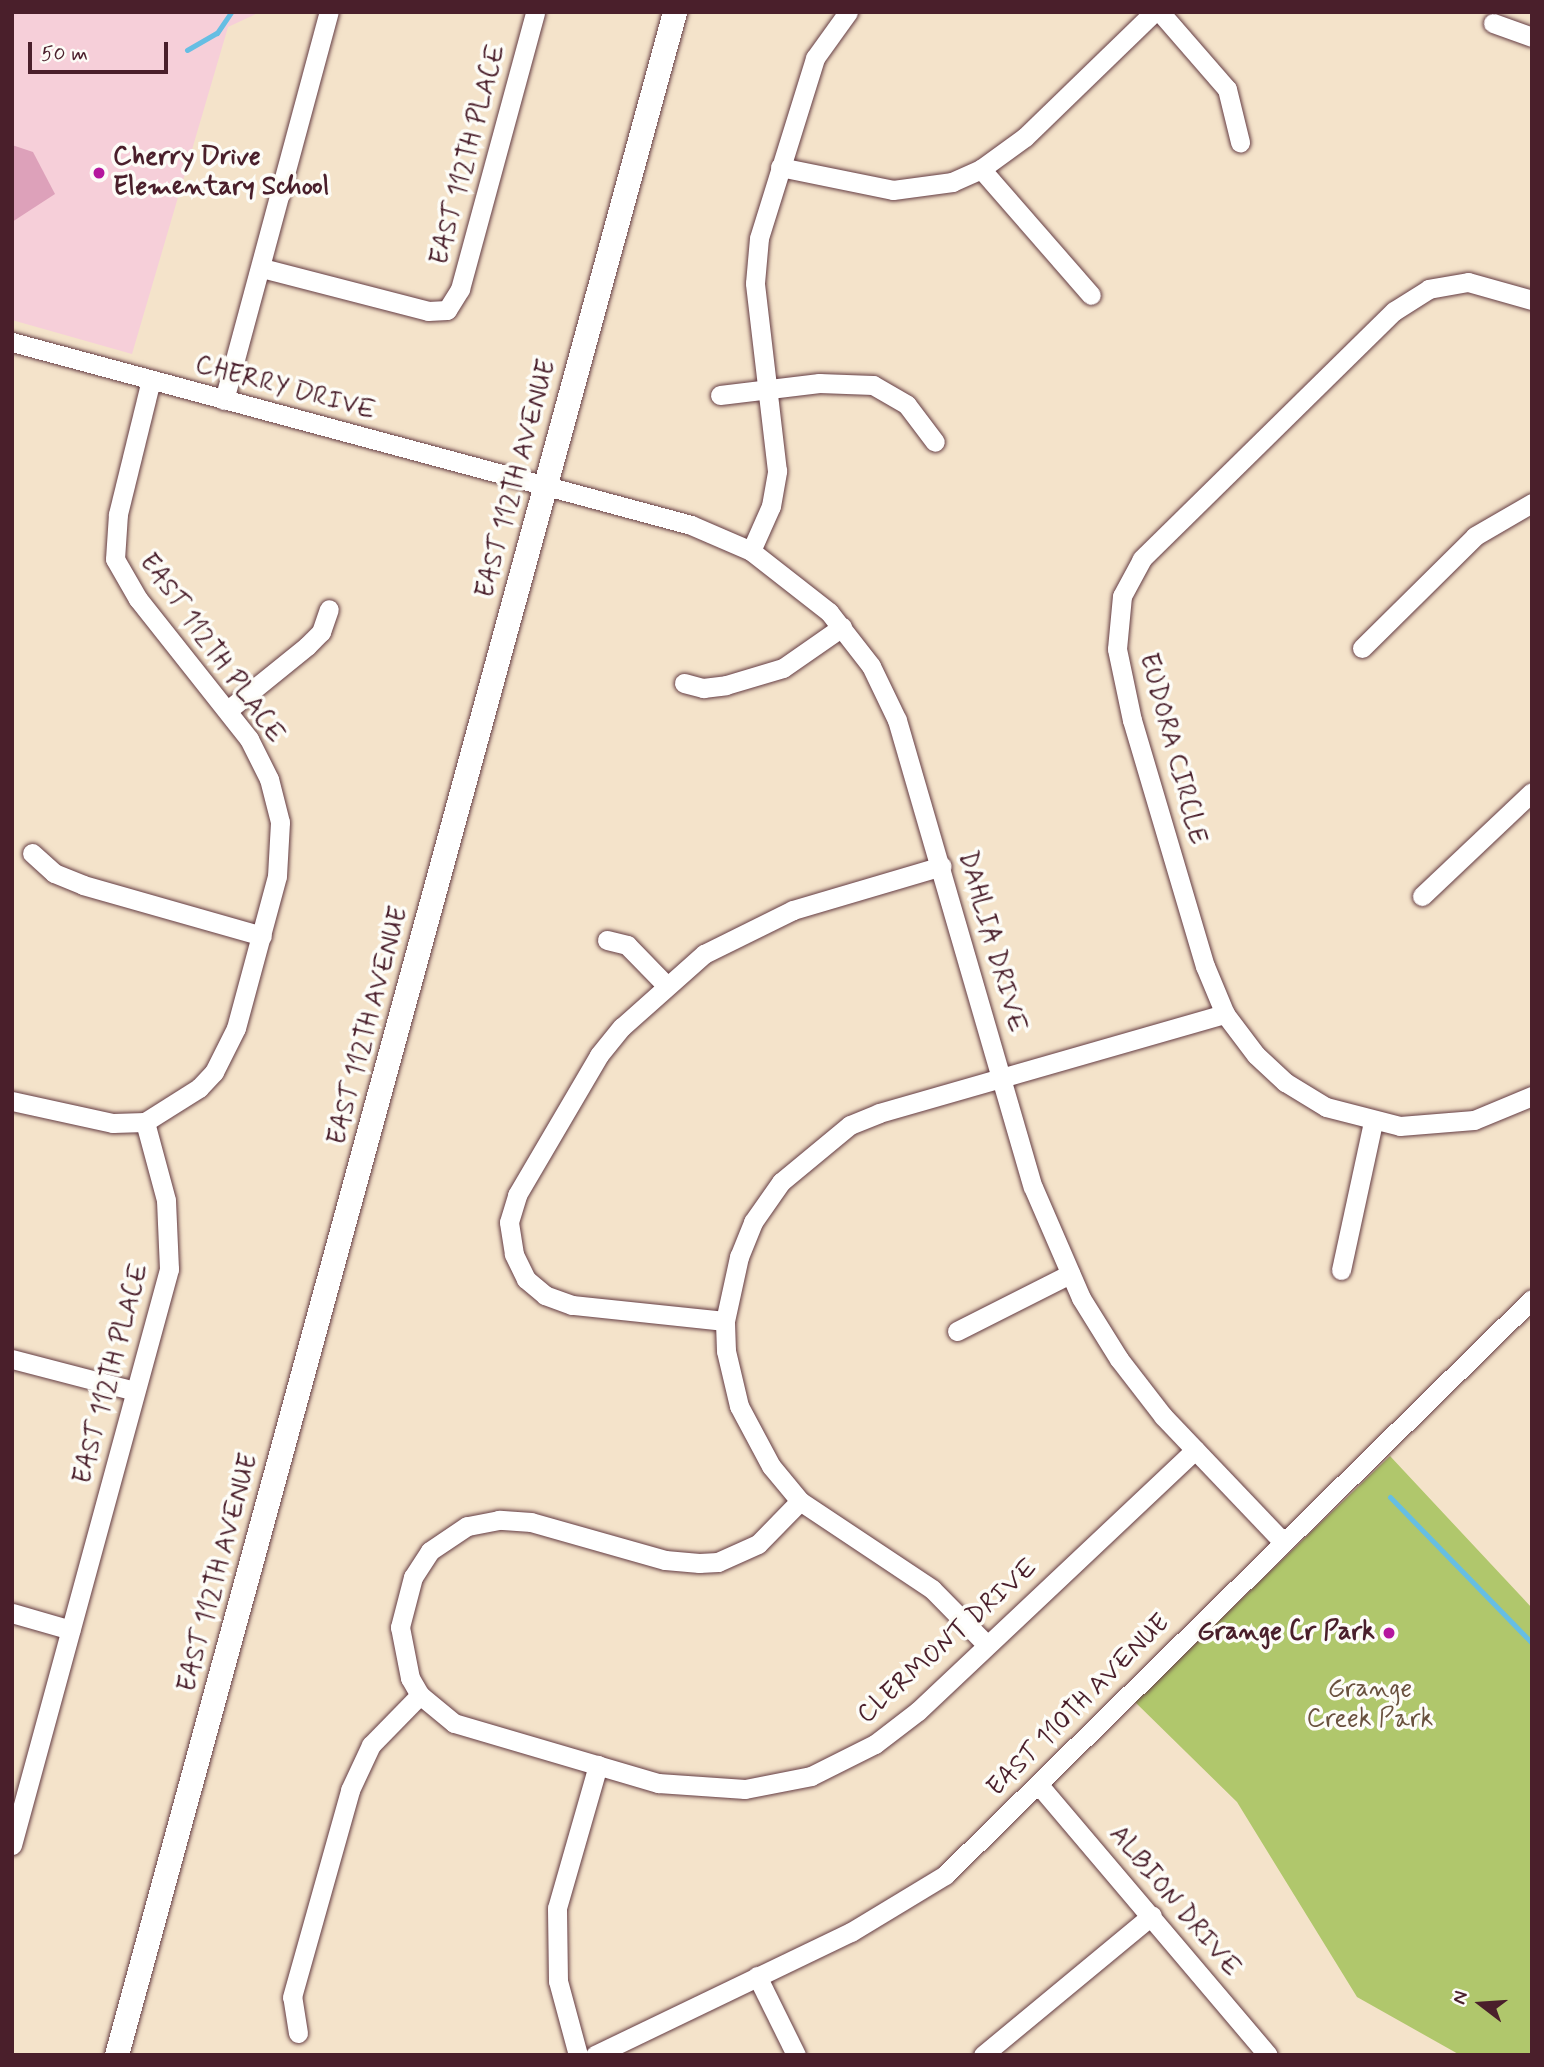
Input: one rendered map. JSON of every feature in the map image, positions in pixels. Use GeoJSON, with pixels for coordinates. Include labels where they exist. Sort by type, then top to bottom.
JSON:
{"type":"FeatureCollection","features":[{"type":"Feature","properties":{"kind":"street"},"geometry":{"type":"LineString","coordinates":[[223,400],[262,268],[329,12]]}},
{"type":"Feature","properties":{"kind":"street","name":"EAST 112TH PLACE"},"geometry":{"type":"LineString","coordinates":[[262,268],[428,311],[447,310],[460,289],[535,12]]}},
{"type":"Feature","properties":{"kind":"street","name":"EAST 112TH AVENUE"},"geometry":{"type":"LineString","coordinates":[[117,2055],[675,12]]}},
{"type":"Feature","properties":{"kind":"street"},"geometry":{"type":"LineString","coordinates":[[751,551],[771,506],[777,471],[755,261],[780,167],[815,58],[848,12]]}},
{"type":"Feature","properties":{"kind":"street"},"geometry":{"type":"LineString","coordinates":[[780,167],[894,190],[934,186],[981,169],[1025,137],[1154,12]]}},
{"type":"Feature","properties":{"kind":"street"},"geometry":{"type":"LineString","coordinates":[[1160,12],[1227,89],[1240,142]]}},
{"type":"Feature","properties":{"kind":"street"},"geometry":{"type":"LineString","coordinates":[[1493,23],[1532,37]]}},
{"type":"Feature","properties":{"kind":"street"},"geometry":{"type":"LineString","coordinates":[[981,169],[1013,211],[1091,295]]}},
{"type":"Feature","properties":{"kind":"street","name":"EUDORA CIRCLE"},"geometry":{"type":"LineString","coordinates":[[1532,300],[1468,282],[1429,289],[1412,297],[1161,536],[1129,579],[1117,619],[1117,649],[1132,720],[1205,966],[1224,1014],[1256,1055],[1285,1082],[1326,1107],[1373,1122],[1450,1124],[1496,1113],[1532,1096]]}},
{"type":"Feature","properties":{"kind":"street","name":"CHERRY DRIVE"},"geometry":{"type":"LineString","coordinates":[[12,342],[545,486]]}},
{"type":"Feature","properties":{"kind":"street","name":"EAST 112TH PLACE"},"geometry":{"type":"LineString","coordinates":[[12,1845],[169,1269],[166,1200],[145,1122],[190,1094],[214,1072],[236,1028],[262,936],[281,853],[281,822],[269,779],[228,709],[138,599],[115,559],[118,514],[151,380]]}},
{"type":"Feature","properties":{"kind":"street"},"geometry":{"type":"LineString","coordinates":[[720,395],[767,392],[819,383],[873,385],[907,405],[935,442]]}},
{"type":"Feature","properties":{"kind":"street","name":"DAHLIA DRIVE"},"geometry":{"type":"LineString","coordinates":[[545,486],[691,525],[751,551],[842,627],[887,694],[942,866],[1033,1187],[1070,1274],[1119,1359],[1195,1450],[1282,1541]]}},
{"type":"Feature","properties":{"kind":"street"},"geometry":{"type":"LineString","coordinates":[[1362,648],[1475,536],[1532,503]]}},
{"type":"Feature","properties":{"kind":"street"},"geometry":{"type":"LineString","coordinates":[[228,709],[307,646],[321,632],[329,609]]}},
{"type":"Feature","properties":{"kind":"street"},"geometry":{"type":"LineString","coordinates":[[684,683],[703,688],[726,685],[783,668],[842,627]]}},
{"type":"Feature","properties":{"kind":"street"},"geometry":{"type":"LineString","coordinates":[[1422,896],[1532,792]]}},
{"type":"Feature","properties":{"kind":"street"},"geometry":{"type":"LineString","coordinates":[[32,853],[54,873],[83,885],[262,936]]}},
{"type":"Feature","properties":{"kind":"street"},"geometry":{"type":"LineString","coordinates":[[725,1321],[557,1301],[527,1279],[509,1237],[517,1195],[582,1079],[622,1027],[666,985],[722,943],[793,910],[942,866]]}},
{"type":"Feature","properties":{"kind":"street"},"geometry":{"type":"LineString","coordinates":[[607,940],[626,945],[666,985]]}},
{"type":"Feature","properties":{"kind":"street"},"geometry":{"type":"LineString","coordinates":[[987,1646],[932,1589],[800,1501],[771,1466],[739,1406],[729,1368],[725,1321],[733,1275],[753,1223],[781,1182],[806,1157],[837,1133],[880,1113],[1224,1014]]}},
{"type":"Feature","properties":{"kind":"street"},"geometry":{"type":"LineString","coordinates":[[12,1101],[113,1123],[145,1122]]}},
{"type":"Feature","properties":{"kind":"street"},"geometry":{"type":"LineString","coordinates":[[1341,1270],[1373,1122]]}},
{"type":"Feature","properties":{"kind":"street"},"geometry":{"type":"LineString","coordinates":[[957,1331],[1070,1274]]}},
{"type":"Feature","properties":{"kind":"street","name":"EAST 110TH AVENUE"},"geometry":{"type":"LineString","coordinates":[[595,2055],[851,1932],[925,1890],[970,1853],[1282,1541],[1532,1299]]}},
{"type":"Feature","properties":{"kind":"street"},"geometry":{"type":"LineString","coordinates":[[12,1359],[135,1391]]}},
{"type":"Feature","properties":{"kind":"street","name":"CLERMONT DRIVE"},"geometry":{"type":"LineString","coordinates":[[420,1695],[454,1723],[658,1783],[701,1789],[745,1789],[811,1776],[874,1744],[918,1712],[1195,1450]]}},
{"type":"Feature","properties":{"kind":"street"},"geometry":{"type":"LineString","coordinates":[[298,2032],[292,1997],[351,1790],[372,1745],[420,1695],[402,1653],[404,1602],[420,1564],[452,1533],[484,1521],[514,1520],[665,1560],[708,1563],[758,1544],[800,1501]]}},
{"type":"Feature","properties":{"kind":"street"},"geometry":{"type":"LineString","coordinates":[[12,1614],[71,1630]]}},
{"type":"Feature","properties":{"kind":"street"},"geometry":{"type":"LineString","coordinates":[[578,2055],[558,1981],[556,1922],[598,1765]]}},
{"type":"Feature","properties":{"kind":"street","name":"ALBION DRIVE"},"geometry":{"type":"LineString","coordinates":[[1038,1784],[1152,1915],[1268,2055]]}},
{"type":"Feature","properties":{"kind":"street"},"geometry":{"type":"LineString","coordinates":[[983,2055],[1152,1915]]}},
{"type":"Feature","properties":{"kind":"street"},"geometry":{"type":"LineString","coordinates":[[757,1976],[796,2055]]}},
{"type":"Feature","properties":{"kind":"shaded area","name":"Cherry Drive Elementary School"},"geometry":{"type":"Polygon","coordinates":[[[12,12],[260,12],[228,27],[132,354],[12,320],[12,12]]]}},
{"type":"Feature","properties":{"kind":"green space","name":"Grange Creek Park"},"geometry":{"type":"Polygon","coordinates":[[[1390,1456],[1532,1608],[1532,2055],[1460,2055],[1357,1997],[1237,1802],[1135,1702],[1390,1456]]]}},
{"type":"Feature","properties":{"kind":"building","name":"Cherry Drive Elementary School"},"geometry":{"type":"Polygon","coordinates":[[[12,145],[33,152],[55,194],[12,222],[12,145]]]}},
{"type":"Feature","properties":{"kind":"waterway"},"geometry":{"type":"LineString","coordinates":[[187,50],[217,33],[231,12]]}},
{"type":"Feature","properties":{"kind":"waterway"},"geometry":{"type":"LineString","coordinates":[[1390,1497],[1532,1643]]}},
{"type":"Feature","properties":{"kind":"place","name":"Cherry Drive Elementary School"},"geometry":{"type":"Point","coordinates":[99,173]}},
{"type":"Feature","properties":{"kind":"place","name":"Grange Cr Park"},"geometry":{"type":"Point","coordinates":[1389,1633]}}]}
